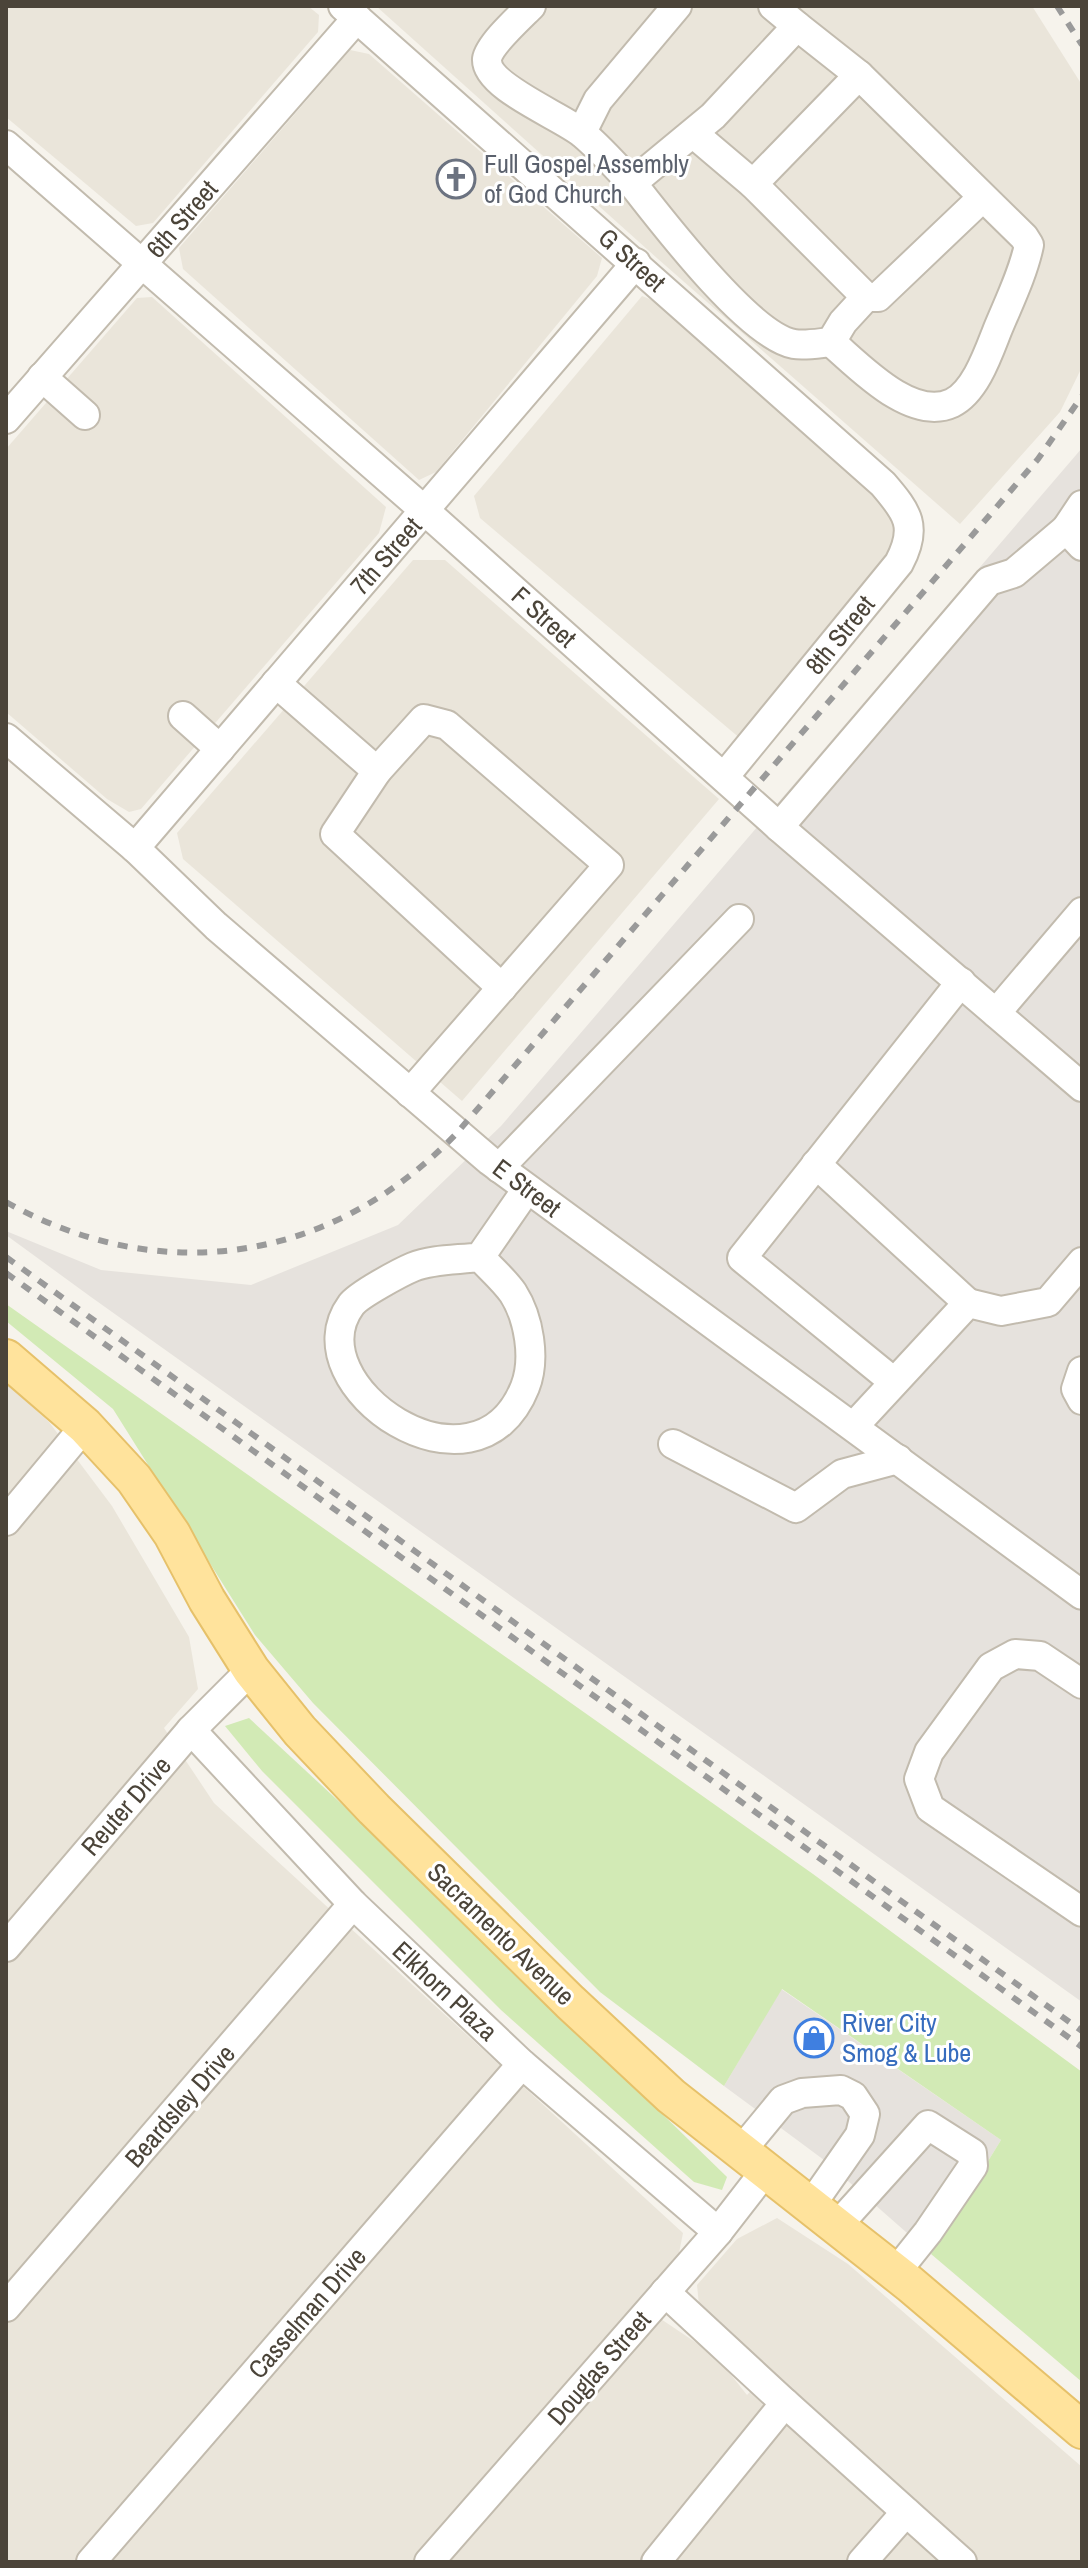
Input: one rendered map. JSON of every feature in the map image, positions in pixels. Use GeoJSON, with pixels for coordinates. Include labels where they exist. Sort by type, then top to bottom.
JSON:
{"type":"FeatureCollection","features":[{"type":"Feature","properties":{"kind":"main road","name":"Sacramento Avenue"},"geometry":{"type":"LineString","coordinates":[[6,1358],[111,1452],[154,1505],[207,1600],[251,1670],[300,1731],[374,1809],[570,2002],[671,2096],[896,2272],[1082,2430]]}},
{"type":"Feature","properties":{"kind":"street"},"geometry":{"type":"LineString","coordinates":[[531,6],[492,48],[487,57],[489,70],[532,103],[582,132],[632,183],[701,269],[763,329],[793,344],[831,342],[889,391],[915,404],[934,407],[953,403],[971,386],[990,349],[1029,245],[859,75],[773,6]]}},
{"type":"Feature","properties":{"kind":"street"},"geometry":{"type":"LineString","coordinates":[[582,132],[598,100],[677,6]]}},
{"type":"Feature","properties":{"kind":"street","name":"6th Street"},"geometry":{"type":"LineString","coordinates":[[6,419],[143,263],[350,12]]}},
{"type":"Feature","properties":{"kind":"street","name":"G Street"},"geometry":{"type":"LineString","coordinates":[[350,12],[883,484]]}},
{"type":"Feature","properties":{"kind":"street"},"geometry":{"type":"LineString","coordinates":[[632,183],[694,134],[797,26]]}},
{"type":"Feature","properties":{"kind":"street"},"geometry":{"type":"LineString","coordinates":[[753,184],[859,75]]}},
{"type":"Feature","properties":{"kind":"street"},"geometry":{"type":"LineString","coordinates":[[694,134],[753,184],[866,297],[878,297],[983,197]]}},
{"type":"Feature","properties":{"kind":"street","name":"F Street"},"geometry":{"type":"LineString","coordinates":[[6,145],[424,510],[779,827],[1082,1087]]}},
{"type":"Feature","properties":{"kind":"street","name":"7th Street"},"geometry":{"type":"LineString","coordinates":[[135,848],[636,263]]}},
{"type":"Feature","properties":{"kind":"street"},"geometry":{"type":"LineString","coordinates":[[831,342],[843,322],[866,297]]}},
{"type":"Feature","properties":{"kind":"street"},"geometry":{"type":"LineString","coordinates":[[42,377],[85,415]]}},
{"type":"Feature","properties":{"kind":"street","name":"8th Street"},"geometry":{"type":"LineString","coordinates":[[724,777],[899,563],[908,546],[910,526],[902,506],[883,484]]}},
{"type":"Feature","properties":{"kind":"street"},"geometry":{"type":"LineString","coordinates":[[779,827],[989,581],[1014,573],[1074,537],[1082,505]]}},
{"type":"Feature","properties":{"kind":"street"},"geometry":{"type":"LineString","coordinates":[[276,683],[377,771]]}},
{"type":"Feature","properties":{"kind":"street"},"geometry":{"type":"LineString","coordinates":[[183,716],[220,749]]}},
{"type":"Feature","properties":{"kind":"street"},"geometry":{"type":"LineString","coordinates":[[410,1093],[502,988],[609,865],[447,725],[424,719],[377,771],[335,834],[502,988]]}},
{"type":"Feature","properties":{"kind":"street","name":"E Street"},"geometry":{"type":"LineString","coordinates":[[6,738],[135,848],[216,926],[499,1168],[1082,1595]]}},
{"type":"Feature","properties":{"kind":"street"},"geometry":{"type":"LineString","coordinates":[[996,1013],[1082,912]]}},
{"type":"Feature","properties":{"kind":"street"},"geometry":{"type":"LineString","coordinates":[[499,1168],[739,919]]}},
{"type":"Feature","properties":{"kind":"street"},"geometry":{"type":"LineString","coordinates":[[894,1382],[742,1258],[961,982]]}},
{"type":"Feature","properties":{"kind":"street"},"geometry":{"type":"LineString","coordinates":[[816,1164],[968,1303],[1001,1311],[1048,1302],[1082,1262]]}},
{"type":"Feature","properties":{"kind":"street"},"geometry":{"type":"LineString","coordinates":[[480,1257],[513,1294],[528,1333],[531,1372],[517,1408],[487,1433],[454,1440],[423,1436],[392,1419],[366,1397],[347,1374],[338,1349],[341,1323],[352,1302],[415,1266],[480,1257],[527,1189]]}},
{"type":"Feature","properties":{"kind":"street"},"geometry":{"type":"LineString","coordinates":[[854,1426],[968,1303]]}},
{"type":"Feature","properties":{"kind":"street"},"geometry":{"type":"LineString","coordinates":[[1082,1371],[1076,1389],[1082,1400]]}},
{"type":"Feature","properties":{"kind":"street"},"geometry":{"type":"LineString","coordinates":[[6,1521],[85,1426]]}},
{"type":"Feature","properties":{"kind":"street"},"geometry":{"type":"LineString","coordinates":[[673,1444],[796,1508],[842,1474],[898,1459]]}},
{"type":"Feature","properties":{"kind":"street"},"geometry":{"type":"LineString","coordinates":[[1082,1684],[1040,1656],[1015,1654],[991,1667],[929,1752],[919,1779],[930,1808],[1082,1912]]}},
{"type":"Feature","properties":{"kind":"street","name":"Reuter Drive"},"geometry":{"type":"LineString","coordinates":[[6,1947],[191,1730],[251,1670]]}},
{"type":"Feature","properties":{"kind":"street","name":"Elkhorn Plaza"},"geometry":{"type":"LineString","coordinates":[[191,1730],[353,1904],[522,2064],[718,2232]]}},
{"type":"Feature","properties":{"kind":"street","name":"Beardsley Drive"},"geometry":{"type":"LineString","coordinates":[[6,2307],[353,1904]]}},
{"type":"Feature","properties":{"kind":"street","name":"Casselman Drive"},"geometry":{"type":"LineString","coordinates":[[91,2562],[522,2064]]}},
{"type":"Feature","properties":{"kind":"street","name":"Douglas Street"},"geometry":{"type":"LineString","coordinates":[[429,2562],[718,2232],[783,2100],[802,2093],[841,2090],[853,2096],[865,2114],[860,2135],[824,2216]]}},
{"type":"Feature","properties":{"kind":"street"},"geometry":{"type":"LineString","coordinates":[[824,2216],[928,2125],[972,2153],[973,2166],[896,2272]]}},
{"type":"Feature","properties":{"kind":"street"},"geometry":{"type":"LineString","coordinates":[[665,2292],[962,2562]]}},
{"type":"Feature","properties":{"kind":"street"},"geometry":{"type":"LineString","coordinates":[[656,2562],[785,2403]]}},
{"type":"Feature","properties":{"kind":"street"},"geometry":{"type":"LineString","coordinates":[[862,2562],[906,2512]]}},
{"type":"Feature","properties":{"kind":"shaded area"},"geometry":{"type":"Polygon","coordinates":[[[6,6],[308,6],[319,15],[318,32],[153,223],[136,226],[6,117],[6,6]]]}},
{"type":"Feature","properties":{"kind":"shaded area"},"geometry":{"type":"Polygon","coordinates":[[[376,6],[1032,6],[1082,85],[1082,367],[1060,412],[960,524],[376,6]]]}},
{"type":"Feature","properties":{"kind":"shaded area"},"geometry":{"type":"Polygon","coordinates":[[[350,50],[369,54],[602,258],[597,276],[436,472],[419,480],[183,269],[179,248],[350,50]]]}},
{"type":"Feature","properties":{"kind":"shaded area"},"geometry":{"type":"Polygon","coordinates":[[[642,296],[662,304],[899,513],[900,546],[742,740],[480,518],[474,496],[642,296]]]}},
{"type":"Feature","properties":{"kind":"shaded area"},"geometry":{"type":"Polygon","coordinates":[[[152,297],[386,507],[379,533],[141,809],[129,812],[107,799],[6,712],[6,449],[137,298],[152,297]]]}},
{"type":"Feature","properties":{"kind":"shaded area"},"geometry":{"type":"Polygon","coordinates":[[[1082,448],[1082,2002],[91,1297],[6,1235],[6,1231],[101,1270],[251,1285],[398,1225],[501,1126],[1082,448]]]}},
{"type":"Feature","properties":{"kind":"shaded area"},"geometry":{"type":"Polygon","coordinates":[[[413,560],[445,560],[719,799],[462,1101],[183,859],[177,833],[413,560]]]}},
{"type":"Feature","properties":{"kind":"shaded area"},"geometry":{"type":"Polygon","coordinates":[[[6,1383],[49,1422],[112,1506],[189,1637],[198,1689],[164,1728],[214,1803],[683,2233],[679,2253],[637,2303],[716,2356],[747,2395],[767,2374],[699,2305],[697,2285],[737,2239],[777,2218],[848,2264],[1082,2467],[1082,2562],[6,2562],[6,1383]]]}},
{"type":"Feature","properties":{"kind":"shaded area"},"geometry":{"type":"Polygon","coordinates":[[[781,1989],[1001,2140],[931,2254],[824,2160],[724,2086],[781,1989]]]}},
{"type":"Feature","properties":{"kind":"green space"},"geometry":{"type":"Polygon","coordinates":[[[6,1304],[813,1874],[1082,2072],[1082,2382],[931,2254],[1001,2140],[782,1989],[724,2086],[600,1992],[313,1703],[255,1635],[113,1409],[6,1321],[6,1304]]]}},
{"type":"Feature","properties":{"kind":"green space"},"geometry":{"type":"Polygon","coordinates":[[[249,1718],[389,1848],[727,2177],[722,2190],[694,2182],[501,2010],[262,1771],[225,1726],[249,1718]]]}},
{"type":"Feature","properties":{"kind":"railway"},"geometry":{"type":"LineString","coordinates":[[1057,6],[1082,45]]}},
{"type":"Feature","properties":{"kind":"railway"},"geometry":{"type":"LineString","coordinates":[[6,1202],[65,1229],[125,1246],[185,1252],[243,1249],[301,1235],[356,1211],[408,1177],[456,1134],[1038,459],[1082,396]]}},
{"type":"Feature","properties":{"kind":"railway"},"geometry":{"type":"LineString","coordinates":[[6,1257],[1082,2031]]}},
{"type":"Feature","properties":{"kind":"railway"},"geometry":{"type":"LineString","coordinates":[[6,1273],[1082,2047]]}},
{"type":"Feature","properties":{"kind":"place","name":"Full Gospel Assembly of God Church"},"geometry":{"type":"Point","coordinates":[456,179]}},
{"type":"Feature","properties":{"kind":"place","name":"River City Smog & Lube"},"geometry":{"type":"Point","coordinates":[814,2038]}}]}
